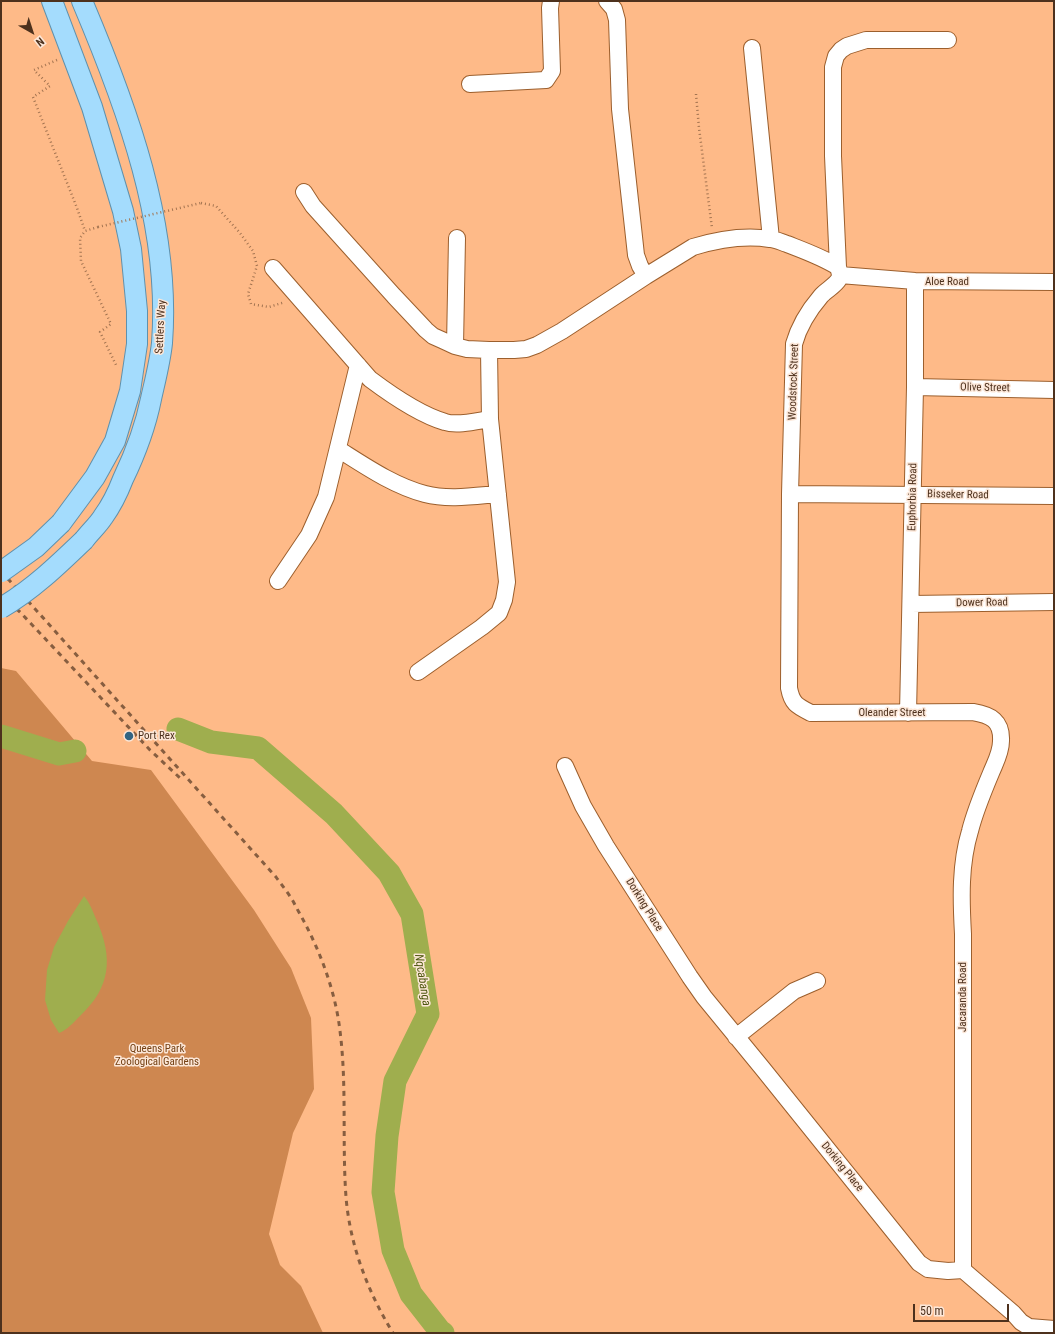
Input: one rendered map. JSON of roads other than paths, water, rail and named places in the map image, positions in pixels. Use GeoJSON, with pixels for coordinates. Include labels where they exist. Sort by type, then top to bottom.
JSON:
{"type":"FeatureCollection","features":[{"type":"Feature","properties":{"kind":"main road","name":"Settlers Way"},"geometry":{"type":"LineString","coordinates":[[1,572],[36,547],[61,523],[95,477],[115,441],[130,391],[137,344],[136,304],[131,249],[123,211],[92,107],[52,1]]}},
{"type":"Feature","properties":{"kind":"main road","name":"Settlers Way"},"geometry":{"type":"LineString","coordinates":[[1,608],[30,589],[55,568],[84,540],[104,516],[119,490],[138,446],[148,415],[162,344],[162,280],[150,201],[132,132],[119,94],[82,1]]}},
{"type":"Feature","properties":{"kind":"street"},"geometry":{"type":"LineString","coordinates":[[470,84],[546,80],[552,71],[551,1]]}},
{"type":"Feature","properties":{"kind":"street"},"geometry":{"type":"LineString","coordinates":[[608,1],[614,10],[617,20],[620,109],[636,255],[646,276]]}},
{"type":"Feature","properties":{"kind":"street"},"geometry":{"type":"LineString","coordinates":[[839,271],[833,156],[833,67],[836,56],[847,46],[866,40],[948,40]]}},
{"type":"Feature","properties":{"kind":"street"},"geometry":{"type":"LineString","coordinates":[[752,48],[771,239]]}},
{"type":"Feature","properties":{"kind":"street"},"geometry":{"type":"LineString","coordinates":[[304,192],[313,206],[426,330],[433,336],[455,346],[467,349],[526,349],[537,345],[562,332],[646,276],[693,247],[714,242],[731,239],[771,239],[818,256],[839,271]]}},
{"type":"Feature","properties":{"kind":"street"},"geometry":{"type":"LineString","coordinates":[[455,346],[457,238]]}},
{"type":"Feature","properties":{"kind":"street"},"geometry":{"type":"LineString","coordinates":[[273,268],[370,379],[390,394],[422,412],[446,422],[467,423],[490,419]]}},
{"type":"Feature","properties":{"kind":"street","name":"Aloe Road"},"geometry":{"type":"LineString","coordinates":[[839,271],[915,281],[1054,282]]}},
{"type":"Feature","properties":{"kind":"street","name":"Woodstock Street"},"geometry":{"type":"LineString","coordinates":[[789,688],[790,494],[794,344],[797,334],[808,314],[821,296],[839,280],[839,271]]}},
{"type":"Feature","properties":{"kind":"street","name":"Euphorbia Road"},"geometry":{"type":"LineString","coordinates":[[908,713],[915,387],[915,281]]}},
{"type":"Feature","properties":{"kind":"street"},"geometry":{"type":"LineString","coordinates":[[418,672],[482,627],[499,613],[504,600],[507,582],[490,419],[489,350]]}},
{"type":"Feature","properties":{"kind":"street"},"geometry":{"type":"LineString","coordinates":[[278,582],[309,535],[326,498],[358,365]]}},
{"type":"Feature","properties":{"kind":"street","name":"Olive Street"},"geometry":{"type":"LineString","coordinates":[[915,387],[1054,390]]}},
{"type":"Feature","properties":{"kind":"street"},"geometry":{"type":"LineString","coordinates":[[338,449],[367,468],[400,485],[425,494],[449,497],[498,494]]}},
{"type":"Feature","properties":{"kind":"street","name":"Bisseker Road"},"geometry":{"type":"LineString","coordinates":[[790,494],[1054,496]]}},
{"type":"Feature","properties":{"kind":"street","name":"Dower Road"},"geometry":{"type":"LineString","coordinates":[[911,604],[1054,602]]}},
{"type":"Feature","properties":{"kind":"street","name":"Oleander Street"},"geometry":{"type":"LineString","coordinates":[[789,688],[791,699],[802,709],[811,713],[973,712],[990,716],[997,723],[1000,730]]}},
{"type":"Feature","properties":{"kind":"street","name":"Jacaranda Road"},"geometry":{"type":"LineString","coordinates":[[962,1270],[962,871],[970,831],[998,758],[1001,741],[1000,730]]}},
{"type":"Feature","properties":{"kind":"street","name":"Dorking Place"},"geometry":{"type":"LineString","coordinates":[[565,766],[583,806],[610,852],[704,997],[763,1068],[919,1263],[928,1269],[962,1270]]}},
{"type":"Feature","properties":{"kind":"street"},"geometry":{"type":"LineString","coordinates":[[736,1037],[794,991],[817,981]]}},
{"type":"Feature","properties":{"kind":"street"},"geometry":{"type":"LineString","coordinates":[[962,1270],[1013,1313],[1021,1322],[1029,1327],[1054,1329]]}},
{"type":"Feature","properties":{"kind":"waterway","name":"Nqcabanga"},"geometry":{"type":"LineString","coordinates":[[178,729],[211,742],[258,748],[334,814],[389,873],[412,914],[428,1014],[395,1081],[387,1136],[383,1192],[393,1250],[411,1294],[443,1333]]}},
{"type":"Feature","properties":{"kind":"waterway","name":"Nqcabanga"},"geometry":{"type":"LineString","coordinates":[[1,736],[59,754],[75,751]]}},
{"type":"Feature","properties":{"kind":"railway"},"geometry":{"type":"LineString","coordinates":[[1,571],[276,877],[292,899],[304,921],[330,983],[338,1015],[342,1052],[344,1093],[344,1156],[348,1215],[356,1251],[368,1285],[393,1333]]}},
{"type":"Feature","properties":{"kind":"railway"},"geometry":{"type":"LineString","coordinates":[[1,596],[20,612],[150,750],[180,778]]}},
{"type":"Feature","properties":{"kind":"place","name":"Port Rex"},"geometry":{"type":"Point","coordinates":[129,736]}},
{"type":"Feature","properties":{"kind":"park label","name":"Queens Park Zoological Gardens"},"geometry":{"type":"Point","coordinates":[157,1055]}}]}
